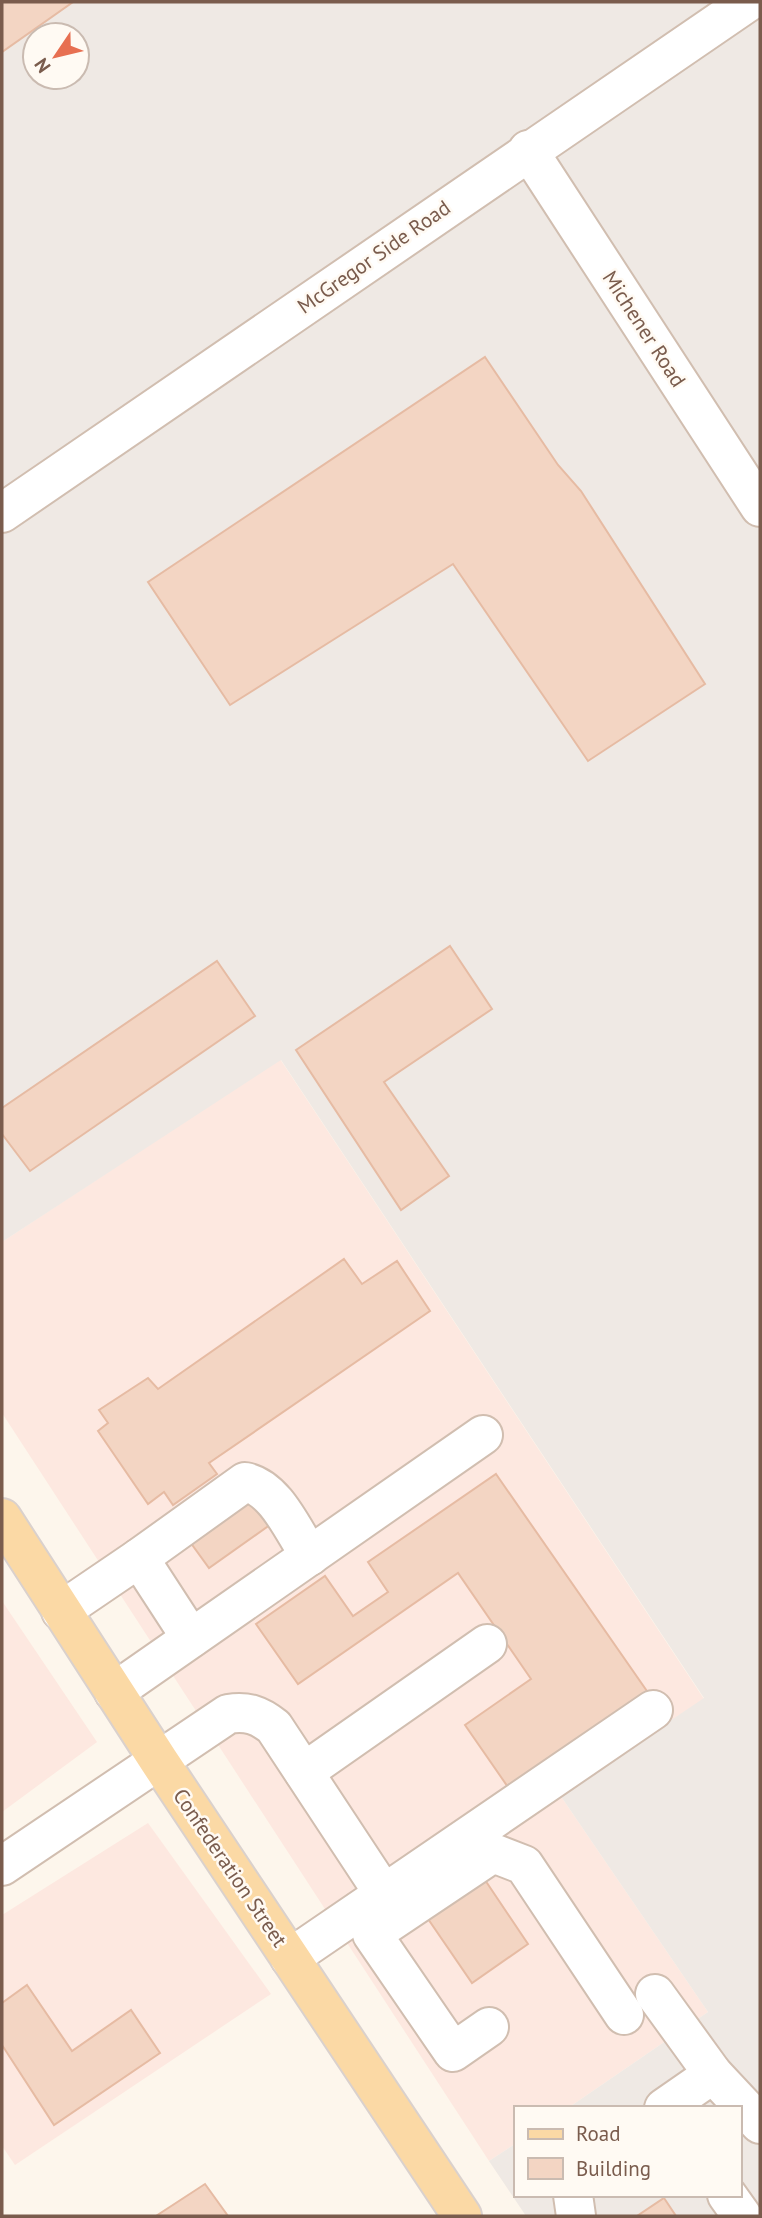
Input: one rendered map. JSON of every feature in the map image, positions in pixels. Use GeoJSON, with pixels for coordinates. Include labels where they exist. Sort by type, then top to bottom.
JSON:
{"type":"FeatureCollection","features":[{"type":"Feature","properties":{"kind":"main road","name":"Confederation Street"},"geometry":{"type":"LineString","coordinates":[[2,1518],[159,1761],[462,2216]]}},
{"type":"Feature","properties":{"kind":"street","name":"McGregor Side Road"},"geometry":{"type":"LineString","coordinates":[[2,513],[528,150],[748,2]]}},
{"type":"Feature","properties":{"kind":"street","name":"Michener Road"},"geometry":{"type":"LineString","coordinates":[[528,150],[760,507]]}},
{"type":"Feature","properties":{"kind":"street"},"geometry":{"type":"LineString","coordinates":[[114,1692],[483,1435]]}},
{"type":"Feature","properties":{"kind":"street"},"geometry":{"type":"LineString","coordinates":[[61,1611],[245,1482],[257,1485],[267,1493],[310,1556]]}},
{"type":"Feature","properties":{"kind":"street"},"geometry":{"type":"LineString","coordinates":[[139,1558],[191,1638]]}},
{"type":"Feature","properties":{"kind":"street"},"geometry":{"type":"LineString","coordinates":[[304,1772],[487,1644]]}},
{"type":"Feature","properties":{"kind":"street"},"geometry":{"type":"LineString","coordinates":[[290,1958],[653,1710]]}},
{"type":"Feature","properties":{"kind":"street"},"geometry":{"type":"LineString","coordinates":[[2,1866],[228,1714],[244,1712],[260,1716],[274,1727],[384,1894]]}},
{"type":"Feature","properties":{"kind":"street"},"geometry":{"type":"LineString","coordinates":[[488,2027],[453,2052],[372,1934],[493,1853],[524,1865],[624,2015]]}},
{"type":"Feature","properties":{"kind":"street"},"geometry":{"type":"LineString","coordinates":[[655,1994],[713,2074],[760,2124]]}},
{"type":"Feature","properties":{"kind":"street"},"geometry":{"type":"LineString","coordinates":[[660,2106],[713,2074]]}},
{"type":"Feature","properties":{"kind":"street"},"geometry":{"type":"LineString","coordinates":[[573,2197],[576,2216]]}},
{"type":"Feature","properties":{"kind":"street"},"geometry":{"type":"LineString","coordinates":[[728,2197],[742,2216]]}},
{"type":"Feature","properties":{"kind":"shaded area"},"geometry":{"type":"Polygon","coordinates":[[[2,2],[760,2],[760,2216],[526,2216],[489,2161],[514,2145],[514,2197],[741,2197],[741,2106],[571,2106],[708,2012],[560,1795],[704,1698],[281,1060],[2,1242],[2,2]]]}},
{"type":"Feature","properties":{"kind":"shaded area"},"geometry":{"type":"Polygon","coordinates":[[[280,1059],[704,1699],[560,1795],[708,2012],[571,2106],[514,2106],[514,2145],[489,2161],[2,1413],[2,1242],[280,1059]]]}},
{"type":"Feature","properties":{"kind":"shaded area"},"geometry":{"type":"Polygon","coordinates":[[[2,1601],[97,1742],[2,1812],[2,1601]]]}},
{"type":"Feature","properties":{"kind":"shaded area"},"geometry":{"type":"Polygon","coordinates":[[[148,1823],[271,1994],[15,2165],[2,2146],[2,1915],[148,1823]]]}},
{"type":"Feature","properties":{"kind":"building"},"geometry":{"type":"Polygon","coordinates":[[[2,2],[73,2],[46,21],[21,21],[21,39],[2,52],[2,2]]]}},
{"type":"Feature","properties":{"kind":"building"},"geometry":{"type":"Polygon","coordinates":[[[485,357],[558,465],[581,491],[705,684],[588,761],[453,564],[230,705],[148,582],[485,357]]]}},
{"type":"Feature","properties":{"kind":"building"},"geometry":{"type":"Polygon","coordinates":[[[450,946],[492,1009],[384,1082],[449,1176],[401,1210],[296,1050],[450,946]]]}},
{"type":"Feature","properties":{"kind":"building"},"geometry":{"type":"Polygon","coordinates":[[[217,961],[255,1016],[30,1171],[2,1134],[2,1108],[217,961]]]}},
{"type":"Feature","properties":{"kind":"building"},"geometry":{"type":"Polygon","coordinates":[[[344,1259],[362,1284],[397,1261],[430,1311],[209,1463],[217,1474],[173,1505],[164,1492],[148,1504],[98,1431],[108,1423],[99,1410],[148,1378],[158,1389],[344,1259]]]}},
{"type":"Feature","properties":{"kind":"building"},"geometry":{"type":"Polygon","coordinates":[[[496,1474],[649,1694],[510,1790],[465,1725],[531,1679],[458,1573],[298,1684],[256,1624],[325,1576],[353,1616],[388,1592],[368,1562],[496,1474]]]}},
{"type":"Feature","properties":{"kind":"building"},"geometry":{"type":"Polygon","coordinates":[[[250,1488],[274,1522],[209,1568],[185,1535],[250,1488]]]}},
{"type":"Feature","properties":{"kind":"building"},"geometry":{"type":"Polygon","coordinates":[[[481,1874],[528,1944],[472,1983],[424,1913],[481,1874]]]}},
{"type":"Feature","properties":{"kind":"building"},"geometry":{"type":"Polygon","coordinates":[[[27,1985],[72,2051],[131,2010],[160,2053],[54,2125],[2,2045],[2,2003],[27,1985]]]}},
{"type":"Feature","properties":{"kind":"building"},"geometry":{"type":"Polygon","coordinates":[[[205,2184],[228,2216],[156,2216],[205,2184]]]}},
{"type":"Feature","properties":{"kind":"building"},"geometry":{"type":"Polygon","coordinates":[[[664,2198],[676,2216],[637,2216],[664,2198]]]}}]}
